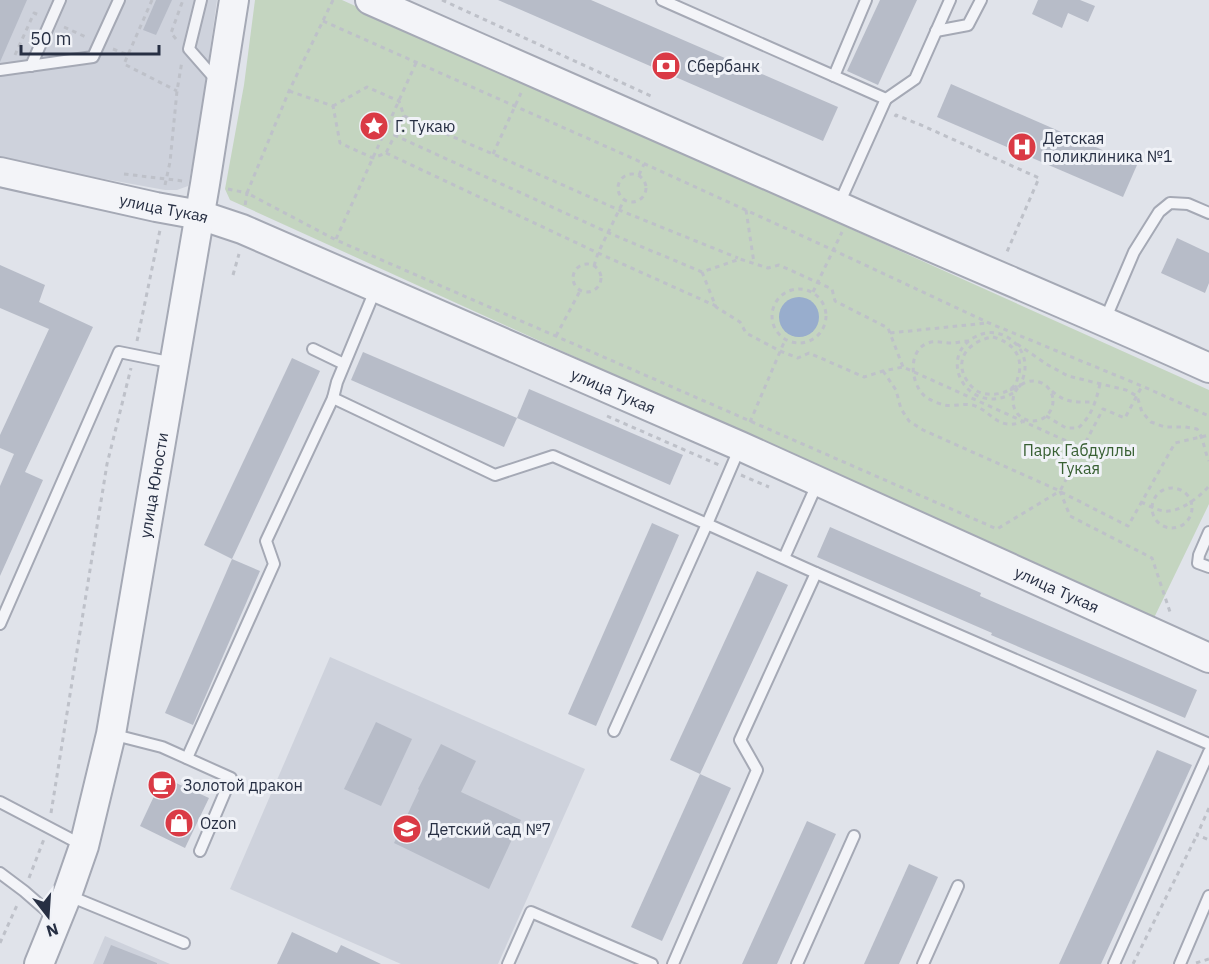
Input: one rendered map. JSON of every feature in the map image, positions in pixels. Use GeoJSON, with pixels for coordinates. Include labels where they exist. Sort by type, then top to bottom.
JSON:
{"type":"FeatureCollection","features":[{"type":"Feature","properties":{"kind":"street","name":"улица Юности"},"geometry":{"type":"LineString","coordinates":[[39,964],[84,846],[111,734],[200,215],[234,0]]}},
{"type":"Feature","properties":{"kind":"street"},"geometry":{"type":"LineString","coordinates":[[370,0],[537,58],[844,209],[1209,368]]}},
{"type":"Feature","properties":{"kind":"street","name":"улица Тукая"},"geometry":{"type":"LineString","coordinates":[[0,172],[200,215],[242,229],[376,288],[745,434],[818,481],[1209,657]]}},
{"type":"Feature","properties":{"kind":"lane"},"geometry":{"type":"LineString","coordinates":[[31,66],[60,0]]}},
{"type":"Feature","properties":{"kind":"lane"},"geometry":{"type":"LineString","coordinates":[[0,70],[93,57],[119,0]]}},
{"type":"Feature","properties":{"kind":"lane"},"geometry":{"type":"LineString","coordinates":[[201,0],[189,49],[220,85]]}},
{"type":"Feature","properties":{"kind":"lane"},"geometry":{"type":"LineString","coordinates":[[662,0],[886,99]]}},
{"type":"Feature","properties":{"kind":"lane"},"geometry":{"type":"LineString","coordinates":[[834,76],[866,0]]}},
{"type":"Feature","properties":{"kind":"lane"},"geometry":{"type":"LineString","coordinates":[[844,209],[886,99],[915,79],[950,0]]}},
{"type":"Feature","properties":{"kind":"lane"},"geometry":{"type":"LineString","coordinates":[[936,32],[968,25],[981,0]]}},
{"type":"Feature","properties":{"kind":"lane"},"geometry":{"type":"LineString","coordinates":[[1105,321],[1134,252],[1159,212],[1170,203],[1188,204],[1209,213]]}},
{"type":"Feature","properties":{"kind":"lane"},"geometry":{"type":"LineString","coordinates":[[186,758],[274,564],[266,541],[333,399],[337,382],[376,288]]}},
{"type":"Feature","properties":{"kind":"lane"},"geometry":{"type":"LineString","coordinates":[[313,349],[344,364]]}},
{"type":"Feature","properties":{"kind":"lane"},"geometry":{"type":"LineString","coordinates":[[0,624],[118,352],[175,363]]}},
{"type":"Feature","properties":{"kind":"lane"},"geometry":{"type":"LineString","coordinates":[[333,399],[495,475],[553,456],[1209,744]]}},
{"type":"Feature","properties":{"kind":"lane"},"geometry":{"type":"LineString","coordinates":[[614,731],[745,434]]}},
{"type":"Feature","properties":{"kind":"lane"},"geometry":{"type":"LineString","coordinates":[[784,558],[818,481]]}},
{"type":"Feature","properties":{"kind":"lane"},"geometry":{"type":"LineString","coordinates":[[1209,532],[1198,555],[1198,562],[1209,567]]}},
{"type":"Feature","properties":{"kind":"lane"},"geometry":{"type":"LineString","coordinates":[[674,964],[757,770],[740,740],[816,573]]}},
{"type":"Feature","properties":{"kind":"lane"},"geometry":{"type":"LineString","coordinates":[[111,734],[162,747],[231,778],[200,851]]}},
{"type":"Feature","properties":{"kind":"lane"},"geometry":{"type":"LineString","coordinates":[[1114,964],[1209,752]]}},
{"type":"Feature","properties":{"kind":"lane"},"geometry":{"type":"LineString","coordinates":[[0,802],[84,846]]}},
{"type":"Feature","properties":{"kind":"lane"},"geometry":{"type":"LineString","coordinates":[[796,964],[854,836]]}},
{"type":"Feature","properties":{"kind":"lane"},"geometry":{"type":"LineString","coordinates":[[0,873],[24,891],[62,907],[184,943]]}},
{"type":"Feature","properties":{"kind":"lane"},"geometry":{"type":"LineString","coordinates":[[923,964],[958,886]]}},
{"type":"Feature","properties":{"kind":"lane"},"geometry":{"type":"LineString","coordinates":[[1180,964],[1209,896]]}},
{"type":"Feature","properties":{"kind":"lane"},"geometry":{"type":"LineString","coordinates":[[508,964],[531,912],[652,964]]}},
{"type":"Feature","properties":{"kind":"path"},"geometry":{"type":"LineString","coordinates":[[0,943],[24,891],[49,827],[107,464],[135,355],[162,224],[177,91],[124,64],[152,0]]}},
{"type":"Feature","properties":{"kind":"path"},"geometry":{"type":"LineString","coordinates":[[333,0],[289,91],[247,193],[336,240],[556,336],[745,434],[997,530],[1060,491],[1103,409],[1125,418],[1142,386]]}},
{"type":"Feature","properties":{"kind":"path"},"geometry":{"type":"LineString","coordinates":[[13,60],[34,13],[128,55]]}},
{"type":"Feature","properties":{"kind":"path"},"geometry":{"type":"LineString","coordinates":[[323,21],[515,105],[989,323],[1209,416]]}},
{"type":"Feature","properties":{"kind":"path"},"geometry":{"type":"LineString","coordinates":[[493,154],[537,58]]}},
{"type":"Feature","properties":{"kind":"path"},"geometry":{"type":"LineString","coordinates":[[336,240],[416,63]]}},
{"type":"Feature","properties":{"kind":"path"},"geometry":{"type":"LineString","coordinates":[[289,91],[333,106],[367,87],[399,101],[404,116],[386,153],[373,158],[340,143],[333,106]]}},
{"type":"Feature","properties":{"kind":"path"},"geometry":{"type":"LineString","coordinates":[[404,116],[619,210],[740,259],[768,268],[779,265],[832,289],[835,301],[888,328],[903,367]]}},
{"type":"Feature","properties":{"kind":"path"},"geometry":{"type":"LineString","coordinates":[[892,125],[896,116],[1040,178],[1006,254]]}},
{"type":"Feature","properties":{"kind":"path"},"geometry":{"type":"LineString","coordinates":[[394,135],[609,233],[702,272],[740,259]]}},
{"type":"Feature","properties":{"kind":"path"},"geometry":{"type":"LineString","coordinates":[[386,153],[716,306],[740,322],[746,333],[780,351],[798,358],[808,353],[864,377],[903,367],[1082,448]]}},
{"type":"Feature","properties":{"kind":"path"},"geometry":{"type":"LineString","coordinates":[[639,175],[644,164]]}},
{"type":"Feature","properties":{"kind":"path"},"geometry":{"type":"LineString","coordinates":[[633,173],[639,175],[645,184],[644,195],[636,202],[624,200],[617,186],[622,176],[633,173]]}},
{"type":"Feature","properties":{"kind":"path"},"geometry":{"type":"LineString","coordinates":[[594,266],[624,200]]}},
{"type":"Feature","properties":{"kind":"path"},"geometry":{"type":"LineString","coordinates":[[813,292],[833,250],[844,209]]}},
{"type":"Feature","properties":{"kind":"path"},"geometry":{"type":"LineString","coordinates":[[746,210],[754,263]]}},
{"type":"Feature","properties":{"kind":"path"},"geometry":{"type":"LineString","coordinates":[[583,265],[594,266],[600,275],[599,286],[585,293],[575,288],[574,271],[583,265]]}},
{"type":"Feature","properties":{"kind":"path"},"geometry":{"type":"LineString","coordinates":[[702,272],[716,306]]}},
{"type":"Feature","properties":{"kind":"path"},"geometry":{"type":"LineString","coordinates":[[802,289],[813,292],[821,299],[826,309],[823,330],[816,338],[806,342],[796,343],[785,340],[777,333],[773,323],[772,313],[775,302],[782,294],[792,290],[802,289]]}},
{"type":"Feature","properties":{"kind":"path"},"geometry":{"type":"LineString","coordinates":[[556,336],[580,291]]}},
{"type":"Feature","properties":{"kind":"path"},"geometry":{"type":"LineString","coordinates":[[890,333],[989,323]]}},
{"type":"Feature","properties":{"kind":"path"},"geometry":{"type":"LineString","coordinates":[[1023,422],[1007,425],[972,405],[944,405],[927,399],[916,385],[912,368],[920,348],[926,343],[939,341],[951,343],[993,332],[1006,336],[1068,376],[1126,390],[1137,396],[1142,412],[1151,422],[1165,427],[1197,429],[1202,437],[1209,461]]}},
{"type":"Feature","properties":{"kind":"path"},"geometry":{"type":"LineString","coordinates":[[1017,344],[1023,355],[1025,368],[1015,388],[989,395],[978,392],[969,385],[962,364],[965,353],[982,339],[993,338],[1004,340],[1013,347],[1018,357],[1020,368],[1015,388],[1013,400],[1018,414],[1032,422],[1046,416],[1053,402],[1048,388]]}},
{"type":"Feature","properties":{"kind":"path"},"geometry":{"type":"LineString","coordinates":[[745,434],[785,340]]}},
{"type":"Feature","properties":{"kind":"path"},"geometry":{"type":"LineString","coordinates":[[969,340],[961,351],[957,364],[959,377],[966,388],[976,396],[989,400],[1002,398],[1026,382],[1034,381],[1042,383],[1059,398],[1072,402],[1095,402]]}},
{"type":"Feature","properties":{"kind":"path"},"geometry":{"type":"LineString","coordinates":[[883,371],[896,390],[901,409],[909,421],[923,430],[1060,491],[1128,526],[1175,443],[1209,435]]}},
{"type":"Feature","properties":{"kind":"path"},"geometry":{"type":"LineString","coordinates":[[1046,416],[1066,428],[1078,428],[1087,420],[1100,384]]}},
{"type":"Feature","properties":{"kind":"path"},"geometry":{"type":"LineString","coordinates":[[1141,502],[1163,511],[1174,510],[1201,495],[1209,486]]}},
{"type":"Feature","properties":{"kind":"path"},"geometry":{"type":"LineString","coordinates":[[1165,489],[1181,490],[1191,501],[1190,517],[1179,527],[1163,526],[1156,521],[1152,507],[1154,499],[1165,489]]}},
{"type":"Feature","properties":{"kind":"path"},"geometry":{"type":"LineString","coordinates":[[1060,491],[1070,516],[1152,558],[1182,646]]}},
{"type":"Feature","properties":{"kind":"path"},"geometry":{"type":"LineString","coordinates":[[1133,964],[1209,808]]}},
{"type":"Feature","properties":{"kind":"path"},"geometry":{"type":"LineString","coordinates":[[1197,835],[1209,840]]}},
{"type":"Feature","properties":{"kind":"path"},"geometry":{"type":"LineString","coordinates":[[1194,964],[1209,959]]}},
{"type":"Feature","properties":{"kind":"shaded area"},"geometry":{"type":"Polygon","coordinates":[[[0,0],[217,0],[198,136],[188,186],[177,190],[165,190],[0,160],[0,0]]]}},
{"type":"Feature","properties":{"kind":"shaded area","name":"Детский сад №7"},"geometry":{"type":"Polygon","coordinates":[[[330,657],[585,769],[498,964],[401,964],[230,889],[330,657]]]}},
{"type":"Feature","properties":{"kind":"shaded area"},"geometry":{"type":"Polygon","coordinates":[[[105,936],[170,964],[93,964],[105,936]]]}},
{"type":"Feature","properties":{"kind":"green space","name":"Парк Габдуллы Тукая"},"geometry":{"type":"Polygon","coordinates":[[[255,0],[342,0],[1209,390],[1209,504],[1153,620],[230,200],[225,189],[244,85],[255,0]]]}},
{"type":"Feature","properties":{"kind":"water"},"geometry":{"type":"Polygon","coordinates":[[[799,297],[813,303],[819,317],[813,331],[799,337],[785,331],[779,317],[785,303],[799,297]]]}},
{"type":"Feature","properties":{"kind":"building"},"geometry":{"type":"Polygon","coordinates":[[[0,0],[27,0],[0,62],[0,0]]]}},
{"type":"Feature","properties":{"kind":"building"},"geometry":{"type":"Polygon","coordinates":[[[156,0],[172,0],[156,35],[143,30],[156,0]]]}},
{"type":"Feature","properties":{"kind":"building"},"geometry":{"type":"Polygon","coordinates":[[[498,0],[591,0],[838,107],[823,141],[498,0]]]}},
{"type":"Feature","properties":{"kind":"building"},"geometry":{"type":"Polygon","coordinates":[[[880,0],[917,0],[878,85],[847,71],[880,0]]]}},
{"type":"Feature","properties":{"kind":"building"},"geometry":{"type":"Polygon","coordinates":[[[1038,0],[1080,0],[1095,6],[1088,22],[1068,13],[1062,28],[1032,14],[1038,0]]]}},
{"type":"Feature","properties":{"kind":"building"},"geometry":{"type":"Polygon","coordinates":[[[951,84],[1137,165],[1123,197],[937,117],[951,84]]]}},
{"type":"Feature","properties":{"kind":"building"},"geometry":{"type":"Polygon","coordinates":[[[1177,238],[1209,253],[1209,283],[1205,293],[1161,273],[1177,238]]]}},
{"type":"Feature","properties":{"kind":"building"},"geometry":{"type":"Polygon","coordinates":[[[0,265],[45,285],[39,302],[93,327],[25,472],[43,480],[0,576],[0,486],[14,454],[0,448],[0,435],[49,329],[0,308],[0,265]]]}},
{"type":"Feature","properties":{"kind":"building"},"geometry":{"type":"Polygon","coordinates":[[[363,352],[517,418],[504,447],[351,380],[363,352]]]}},
{"type":"Feature","properties":{"kind":"building"},"geometry":{"type":"Polygon","coordinates":[[[292,358],[320,371],[232,559],[204,545],[292,358]]]}},
{"type":"Feature","properties":{"kind":"building"},"geometry":{"type":"Polygon","coordinates":[[[529,389],[683,455],[670,485],[517,418],[529,389]]]}},
{"type":"Feature","properties":{"kind":"building"},"geometry":{"type":"Polygon","coordinates":[[[652,523],[679,535],[596,726],[568,714],[652,523]]]}},
{"type":"Feature","properties":{"kind":"building"},"geometry":{"type":"Polygon","coordinates":[[[830,527],[981,593],[980,596],[1197,690],[1185,718],[817,557],[830,527]]]}},
{"type":"Feature","properties":{"kind":"building"},"geometry":{"type":"Polygon","coordinates":[[[232,559],[260,571],[193,725],[165,713],[232,559]]]}},
{"type":"Feature","properties":{"kind":"building"},"geometry":{"type":"Polygon","coordinates":[[[757,571],[788,585],[700,774],[670,760],[757,571]]]}},
{"type":"Feature","properties":{"kind":"building"},"geometry":{"type":"Polygon","coordinates":[[[376,722],[412,739],[381,806],[344,789],[376,722]]]}},
{"type":"Feature","properties":{"kind":"building"},"geometry":{"type":"Polygon","coordinates":[[[441,744],[476,761],[461,792],[521,820],[489,889],[394,843],[441,744]]]}},
{"type":"Feature","properties":{"kind":"building"},"geometry":{"type":"Polygon","coordinates":[[[1157,750],[1192,765],[1101,964],[1059,964],[1157,750]]]}},
{"type":"Feature","properties":{"kind":"building"},"geometry":{"type":"Polygon","coordinates":[[[700,774],[731,788],[662,941],[631,927],[700,774]]]}},
{"type":"Feature","properties":{"kind":"building"},"geometry":{"type":"Polygon","coordinates":[[[163,777],[209,798],[185,848],[140,826],[163,777]]]}},
{"type":"Feature","properties":{"kind":"building"},"geometry":{"type":"Polygon","coordinates":[[[807,821],[836,834],[777,964],[742,964],[807,821]]]}},
{"type":"Feature","properties":{"kind":"building"},"geometry":{"type":"Polygon","coordinates":[[[909,864],[938,877],[899,964],[864,964],[909,864]]]}},
{"type":"Feature","properties":{"kind":"building"},"geometry":{"type":"Polygon","coordinates":[[[292,932],[337,953],[341,945],[381,964],[277,964],[292,932]]]}},
{"type":"Feature","properties":{"kind":"building"},"geometry":{"type":"Polygon","coordinates":[[[111,945],[157,963],[157,964],[103,964],[111,945]]]}},
{"type":"Feature","properties":{"kind":"place","name":"Сбербанк"},"geometry":{"type":"Point","coordinates":[666,66]}},
{"type":"Feature","properties":{"kind":"place","name":"Г. Тукаю"},"geometry":{"type":"Point","coordinates":[374,126]}},
{"type":"Feature","properties":{"kind":"place","name":"Детская поликлиника №1"},"geometry":{"type":"Point","coordinates":[1022,147]}},
{"type":"Feature","properties":{"kind":"place","name":"Золотой дракон"},"geometry":{"type":"Point","coordinates":[162,785]}},
{"type":"Feature","properties":{"kind":"place","name":"Ozon"},"geometry":{"type":"Point","coordinates":[179,823]}},
{"type":"Feature","properties":{"kind":"place","name":"Детский сад №7"},"geometry":{"type":"Point","coordinates":[407,829]}}]}
